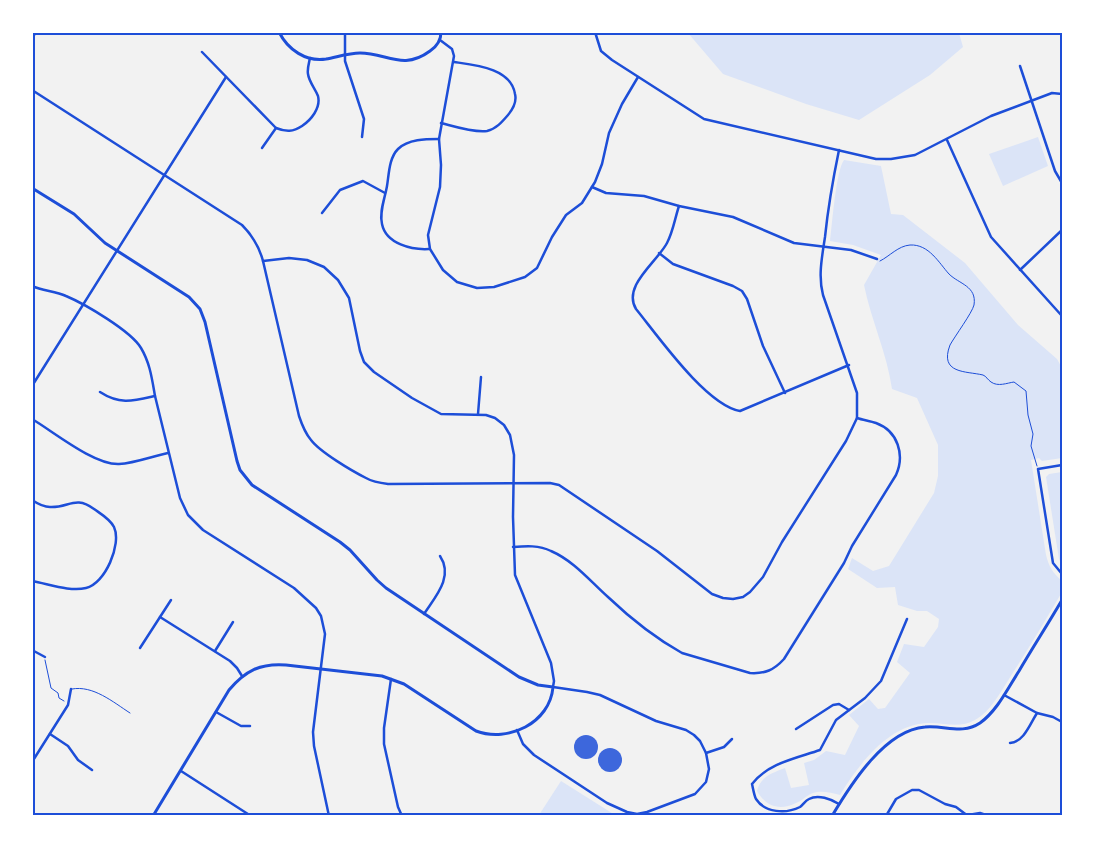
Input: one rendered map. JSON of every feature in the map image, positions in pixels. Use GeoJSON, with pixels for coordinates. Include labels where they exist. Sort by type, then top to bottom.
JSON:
{"type":"FeatureCollection","features":[{"type":"Feature","properties":{"kind":"street"},"geometry":{"type":"LineString","coordinates":[[32,38],[36,32]]}},
{"type":"Feature","properties":{"kind":"street"},"geometry":{"type":"LineString","coordinates":[[279,32],[292,49],[310,58],[320,60],[366,54],[405,62],[428,53],[440,40],[442,32]]}},
{"type":"Feature","properties":{"kind":"street"},"geometry":{"type":"LineString","coordinates":[[345,32],[344,56],[364,119],[362,137]]}},
{"type":"Feature","properties":{"kind":"street"},"geometry":{"type":"LineString","coordinates":[[595,32],[601,51],[612,60],[704,119],[876,159],[891,159],[915,155],[991,116],[1052,93],[1062,94]]}},
{"type":"Feature","properties":{"kind":"street"},"geometry":{"type":"LineString","coordinates":[[440,40],[452,49],[454,62],[439,138],[440,187],[428,234],[430,249],[443,270],[457,282],[466,285],[487,288],[525,277],[537,268],[552,237],[566,215],[582,203],[592,187],[602,164],[609,133],[622,104],[638,77]]}},
{"type":"Feature","properties":{"kind":"street"},"geometry":{"type":"LineString","coordinates":[[202,52],[276,128],[285,131],[292,131],[306,123],[316,110],[318,96],[308,76],[310,58]]}},
{"type":"Feature","properties":{"kind":"street"},"geometry":{"type":"LineString","coordinates":[[441,123],[486,131],[498,126],[504,120],[512,110],[516,99],[514,87],[505,77],[480,67],[454,62]]}},
{"type":"Feature","properties":{"kind":"street"},"geometry":{"type":"LineString","coordinates":[[1020,66],[1055,171],[1062,183]]}},
{"type":"Feature","properties":{"kind":"street"},"geometry":{"type":"LineString","coordinates":[[32,386],[226,77]]}},
{"type":"Feature","properties":{"kind":"street"},"geometry":{"type":"LineString","coordinates":[[32,90],[242,225],[253,237],[260,249],[299,416],[304,430],[312,442],[376,483],[550,483],[560,486],[665,556],[703,588],[723,598],[738,598],[757,586],[782,542],[846,441],[857,418],[857,394],[822,289],[823,246],[831,185],[839,150]]}},
{"type":"Feature","properties":{"kind":"street"},"geometry":{"type":"LineString","coordinates":[[262,148],[276,128]]}},
{"type":"Feature","properties":{"kind":"street"},"geometry":{"type":"LineString","coordinates":[[430,249],[398,244],[388,236],[382,225],[382,213],[391,162],[398,149],[409,143],[439,138]]}},
{"type":"Feature","properties":{"kind":"street"},"geometry":{"type":"LineString","coordinates":[[947,139],[990,237],[1062,316]]}},
{"type":"Feature","properties":{"kind":"street"},"geometry":{"type":"LineString","coordinates":[[322,213],[340,190],[363,181],[385,193]]}},
{"type":"Feature","properties":{"kind":"street"},"geometry":{"type":"LineString","coordinates":[[592,187],[606,193],[638,195],[739,219],[794,242],[851,250],[877,259]]}},
{"type":"Feature","properties":{"kind":"street"},"geometry":{"type":"LineString","coordinates":[[32,188],[74,214],[99,238],[189,297],[200,309],[205,322],[235,454],[240,470],[245,477],[260,490],[340,542],[382,584],[519,677],[538,685],[587,692],[600,696],[656,721],[686,730],[700,741],[706,753],[709,776],[701,789],[695,794],[647,812],[637,814],[627,812],[607,803],[534,755],[523,744],[517,730]]}},
{"type":"Feature","properties":{"kind":"street"},"geometry":{"type":"LineString","coordinates":[[678,206],[668,242],[634,288],[632,294],[633,304],[697,383],[729,408],[740,410],[785,393],[848,365]]}},
{"type":"Feature","properties":{"kind":"street"},"geometry":{"type":"LineString","coordinates":[[1020,270],[1062,230]]}},
{"type":"Feature","properties":{"kind":"street"},"geometry":{"type":"LineString","coordinates":[[659,253],[673,264],[737,287],[742,291],[747,299],[763,346],[785,393]]}},
{"type":"Feature","properties":{"kind":"street"},"geometry":{"type":"LineString","coordinates":[[153,816],[229,690],[242,676],[252,670],[275,664],[382,676],[404,684],[476,731],[486,735],[497,736],[530,725],[541,715],[550,702],[553,687],[551,663],[515,575],[513,547],[514,455],[510,435],[504,425],[495,418],[478,414],[441,414],[412,398],[374,372],[364,362],[349,298],[338,280],[324,267],[307,260],[289,258],[263,261]]}},
{"type":"Feature","properties":{"kind":"street"},"geometry":{"type":"LineString","coordinates":[[32,286],[54,292],[83,304],[122,330],[140,346],[149,365],[180,498],[194,523],[294,588],[316,608],[324,624],[325,634],[313,732],[314,746],[330,816]]}},
{"type":"Feature","properties":{"kind":"street"},"geometry":{"type":"LineString","coordinates":[[32,376],[37,379]]}},
{"type":"Feature","properties":{"kind":"street"},"geometry":{"type":"LineString","coordinates":[[478,414],[480,377]]}},
{"type":"Feature","properties":{"kind":"street"},"geometry":{"type":"LineString","coordinates":[[100,392],[111,399],[126,401],[155,396]]}},
{"type":"Feature","properties":{"kind":"street"},"geometry":{"type":"LineString","coordinates":[[513,547],[533,546],[553,551],[590,579],[607,597],[672,648],[750,673],[769,671],[777,667],[784,659],[844,563],[852,546],[900,466],[899,447],[894,437],[877,424],[857,418]]}},
{"type":"Feature","properties":{"kind":"street"},"geometry":{"type":"LineString","coordinates":[[32,419],[89,455],[108,463],[119,464],[168,453]]}},
{"type":"Feature","properties":{"kind":"street"},"geometry":{"type":"LineString","coordinates":[[1062,465],[1038,469],[1053,563],[1062,574]]}},
{"type":"Feature","properties":{"kind":"street"},"geometry":{"type":"LineString","coordinates":[[32,500],[50,507],[77,502],[86,503],[109,520],[116,534],[106,572],[94,585],[74,589],[32,581]]}},
{"type":"Feature","properties":{"kind":"street"},"geometry":{"type":"LineString","coordinates":[[424,614],[444,581],[445,565],[440,556]]}},
{"type":"Feature","properties":{"kind":"street"},"geometry":{"type":"LineString","coordinates":[[140,648],[170,600]]}},
{"type":"Feature","properties":{"kind":"street"},"geometry":{"type":"LineString","coordinates":[[832,816],[861,773],[897,737],[910,730],[926,726],[953,730],[969,728],[987,717],[1004,694],[1062,600]]}},
{"type":"Feature","properties":{"kind":"street"},"geometry":{"type":"LineString","coordinates":[[160,617],[230,661],[242,676]]}},
{"type":"Feature","properties":{"kind":"street"},"geometry":{"type":"LineString","coordinates":[[839,804],[832,799],[820,797],[808,799],[800,807],[776,812],[767,808],[756,799],[752,784],[759,775],[775,766],[820,750],[836,720],[865,698],[881,681],[907,620]]}},
{"type":"Feature","properties":{"kind":"street"},"geometry":{"type":"LineString","coordinates":[[215,652],[233,622]]}},
{"type":"Feature","properties":{"kind":"street"},"geometry":{"type":"LineString","coordinates":[[32,650],[45,657]]}},
{"type":"Feature","properties":{"kind":"street"},"geometry":{"type":"LineString","coordinates":[[391,679],[384,728],[384,744],[398,807],[402,816]]}},
{"type":"Feature","properties":{"kind":"street"},"geometry":{"type":"LineString","coordinates":[[32,762],[68,704],[71,689]]}},
{"type":"Feature","properties":{"kind":"street"},"geometry":{"type":"LineString","coordinates":[[1004,694],[1037,713],[1053,717],[1062,722]]}},
{"type":"Feature","properties":{"kind":"street"},"geometry":{"type":"LineString","coordinates":[[796,728],[832,705],[839,704],[849,710]]}},
{"type":"Feature","properties":{"kind":"street"},"geometry":{"type":"LineString","coordinates":[[216,712],[241,726],[250,726]]}},
{"type":"Feature","properties":{"kind":"street"},"geometry":{"type":"LineString","coordinates":[[1010,743],[1017,742],[1022,738],[1037,713]]}},
{"type":"Feature","properties":{"kind":"street"},"geometry":{"type":"LineString","coordinates":[[50,734],[68,746],[78,760],[92,770]]}},
{"type":"Feature","properties":{"kind":"street"},"geometry":{"type":"LineString","coordinates":[[706,753],[724,746],[732,739]]}},
{"type":"Feature","properties":{"kind":"street"},"geometry":{"type":"LineString","coordinates":[[181,771],[251,816]]}},
{"type":"Feature","properties":{"kind":"street"},"geometry":{"type":"LineString","coordinates":[[886,816],[896,799],[912,790],[919,790],[945,804],[956,807],[968,815],[980,813],[989,816]]}},
{"type":"Feature","properties":{"kind":"lane"},"geometry":{"type":"LineString","coordinates":[[71,689],[80,688],[95,692],[130,713]]}},
{"type":"Feature","properties":{"kind":"path"},"geometry":{"type":"LineString","coordinates":[[877,259],[881,261],[901,247],[912,244],[924,248],[935,255],[950,276],[967,285],[974,296],[974,306],[950,345],[948,359],[953,367],[960,372],[984,375],[997,385],[1014,382],[1026,391],[1028,415],[1033,434],[1030,446],[1038,469]]}},
{"type":"Feature","properties":{"kind":"path"},"geometry":{"type":"LineString","coordinates":[[45,657],[51,688],[59,694],[59,698],[68,704]]}},
{"type":"Feature","properties":{"kind":"shaded area"},"geometry":{"type":"Polygon","coordinates":[[[688,33],[959,33],[963,47],[930,75],[859,120],[806,104],[723,74],[688,33]]]}},
{"type":"Feature","properties":{"kind":"shaded area"},"geometry":{"type":"Polygon","coordinates":[[[1038,137],[1048,166],[1003,186],[989,154],[1038,137]]]}},
{"type":"Feature","properties":{"kind":"shaded area"},"geometry":{"type":"Polygon","coordinates":[[[844,160],[881,166],[891,214],[903,215],[965,263],[1018,325],[1057,359],[1062,368],[1062,458],[1042,461],[1039,458],[1031,460],[1046,555],[1052,570],[1062,581],[1062,592],[998,696],[980,717],[963,724],[927,723],[913,725],[887,738],[876,748],[856,771],[840,795],[817,792],[799,802],[779,807],[769,804],[757,791],[761,782],[771,774],[785,768],[791,788],[809,785],[804,763],[814,760],[826,751],[845,755],[859,726],[849,715],[869,699],[878,709],[885,708],[910,673],[897,662],[904,644],[924,647],[938,627],[939,619],[927,611],[917,611],[898,605],[895,587],[877,588],[848,569],[852,558],[873,571],[889,566],[934,493],[938,476],[938,445],[917,398],[892,389],[864,285],[881,255],[853,245],[830,241],[837,186],[844,160]]]}},
{"type":"Feature","properties":{"kind":"shaded area"},"geometry":{"type":"Polygon","coordinates":[[[1062,472],[1062,565],[1059,559],[1046,477],[1049,474],[1062,472]]]}},
{"type":"Feature","properties":{"kind":"shaded area"},"geometry":{"type":"Polygon","coordinates":[[[561,781],[615,815],[539,815],[561,781]]]}},
{"type":"Feature","properties":{"kind":"building"},"geometry":{"type":"Polygon","coordinates":[[[586,735],[591,736],[597,742],[597,752],[591,758],[586,759],[581,758],[575,752],[574,747],[575,742],[581,736],[586,735]]]}},
{"type":"Feature","properties":{"kind":"building"},"geometry":{"type":"Polygon","coordinates":[[[610,748],[619,751],[622,760],[619,769],[610,772],[601,769],[598,760],[601,751],[610,748]]]}}]}
